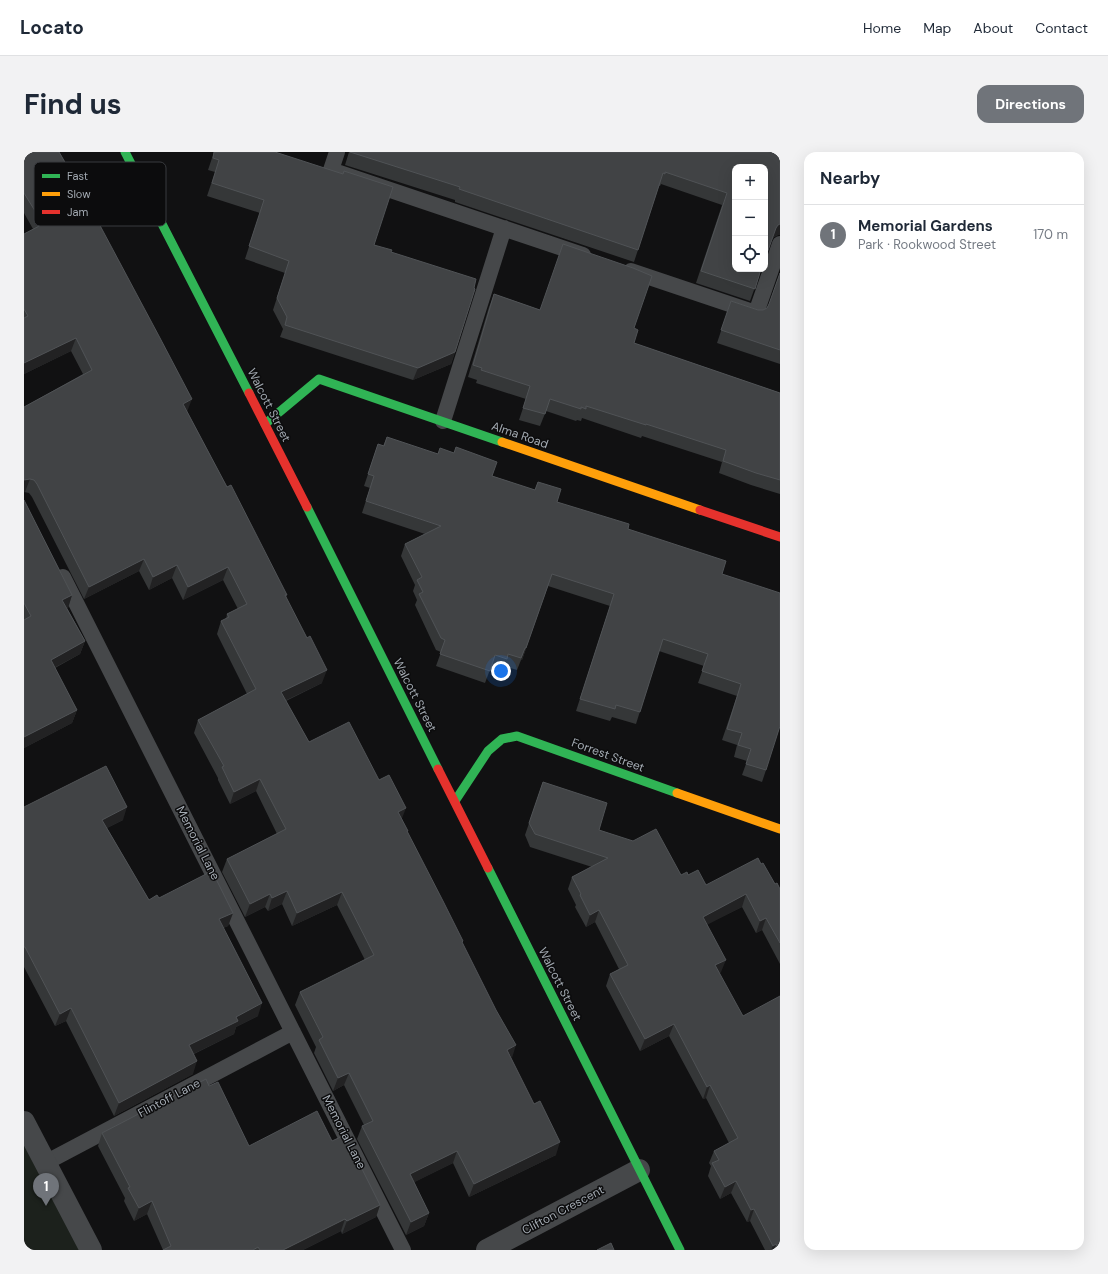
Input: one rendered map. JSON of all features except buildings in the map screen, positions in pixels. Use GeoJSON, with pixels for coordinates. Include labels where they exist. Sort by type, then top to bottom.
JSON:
{"type":"FeatureCollection","features":[{"type":"Feature","properties":{"kind":"main road","name":"Walcott Street"},"geometry":{"type":"LineString","coordinates":[[125,152],[130,162]]}},
{"type":"Feature","properties":{"kind":"main road","name":"Walcott Street"},"geometry":{"type":"LineString","coordinates":[[163,226],[265,424],[680,1250]]}},
{"type":"Feature","properties":{"kind":"main road","name":"Alma Road"},"geometry":{"type":"LineString","coordinates":[[265,424],[318,379],[780,537]]}},
{"type":"Feature","properties":{"kind":"main road","name":"Forrest Street"},"geometry":{"type":"LineString","coordinates":[[455,801],[488,751],[502,739],[517,736],[780,829]]}},
{"type":"Feature","properties":{"kind":"street"},"geometry":{"type":"LineString","coordinates":[[24,1122],[91,1250]]}},
{"type":"Feature","properties":{"kind":"street","name":"Clifton Crescent"},"geometry":{"type":"LineString","coordinates":[[487,1250],[639,1170]]}},
{"type":"Feature","properties":{"kind":"lane"},"geometry":{"type":"LineString","coordinates":[[336,152],[330,170],[756,313],[780,244]]}},
{"type":"Feature","properties":{"kind":"lane"},"geometry":{"type":"LineString","coordinates":[[443,421],[504,228]]}},
{"type":"Feature","properties":{"kind":"lane","name":"Memorial Lane"},"geometry":{"type":"LineString","coordinates":[[56,562],[403,1250]]}},
{"type":"Feature","properties":{"kind":"lane","name":"Flintoff Lane"},"geometry":{"type":"LineString","coordinates":[[45,1163],[293,1032]]}},
{"type":"Feature","properties":{"kind":"shaded area"},"geometry":{"type":"Polygon","coordinates":[[[24,1122],[91,1250],[24,1250],[24,1122]]]}},
{"type":"Feature","properties":{"kind":"traffic: fast"},"geometry":{"type":"LineString","coordinates":[[125,152],[130,162]]}},
{"type":"Feature","properties":{"kind":"traffic: fast"},"geometry":{"type":"LineString","coordinates":[[163,226],[249,393]]}},
{"type":"Feature","properties":{"kind":"traffic: fast"},"geometry":{"type":"LineString","coordinates":[[265,424],[319,379],[502,442]]}},
{"type":"Feature","properties":{"kind":"traffic: fast"},"geometry":{"type":"LineString","coordinates":[[307,507],[438,769]]}},
{"type":"Feature","properties":{"kind":"traffic: fast"},"geometry":{"type":"LineString","coordinates":[[455,801],[488,751],[502,739],[517,736],[677,793]]}},
{"type":"Feature","properties":{"kind":"traffic: fast"},"geometry":{"type":"LineString","coordinates":[[488,868],[680,1250]]}},
{"type":"Feature","properties":{"kind":"traffic: slow"},"geometry":{"type":"LineString","coordinates":[[502,442],[700,510]]}},
{"type":"Feature","properties":{"kind":"traffic: slow"},"geometry":{"type":"LineString","coordinates":[[677,793],[780,829]]}},
{"type":"Feature","properties":{"kind":"traffic: jam"},"geometry":{"type":"LineString","coordinates":[[249,393],[307,507]]}},
{"type":"Feature","properties":{"kind":"traffic: jam"},"geometry":{"type":"LineString","coordinates":[[700,510],[780,537]]}},
{"type":"Feature","properties":{"kind":"traffic: jam"},"geometry":{"type":"LineString","coordinates":[[438,769],[488,868]]}},
{"type":"Feature","properties":{"kind":"place","name":"Memorial Gardens"},"geometry":{"type":"Point","coordinates":[46,1206]}}]}
